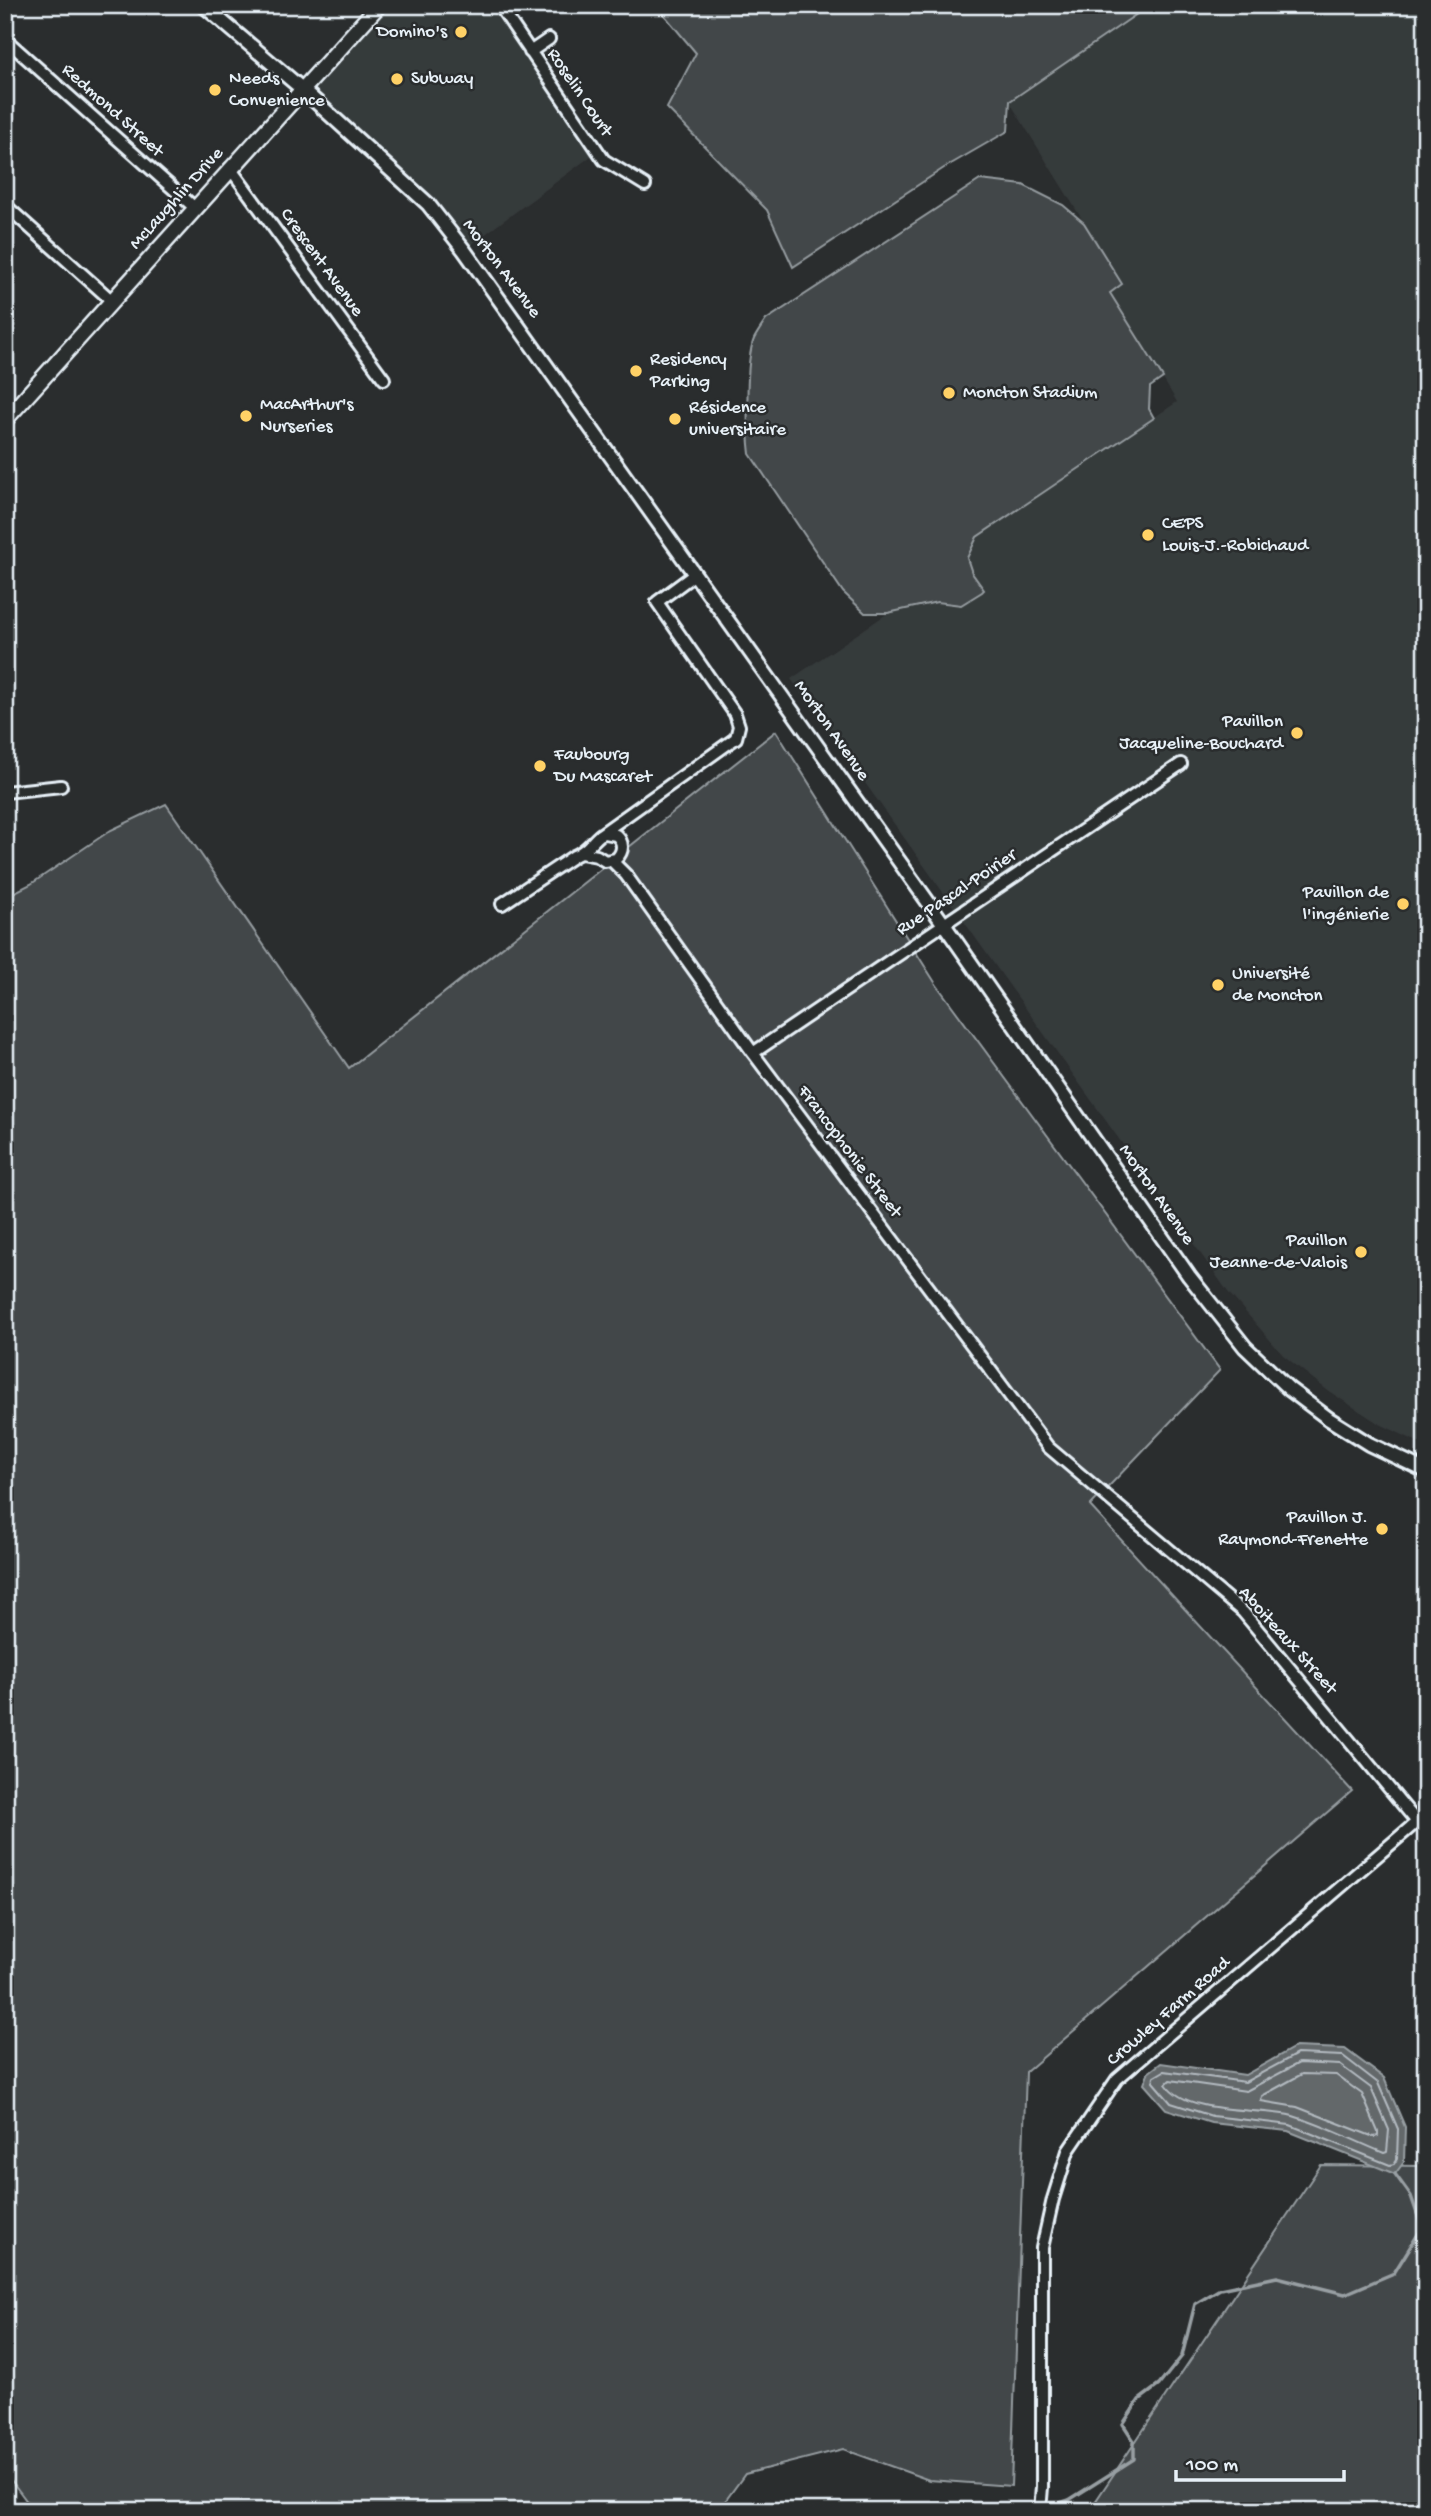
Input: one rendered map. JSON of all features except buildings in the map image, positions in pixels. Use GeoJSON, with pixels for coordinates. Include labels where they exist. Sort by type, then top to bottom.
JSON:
{"type":"FeatureCollection","features":[{"type":"Feature","properties":{"kind":"main road","name":"McLaughlin Drive"},"geometry":{"type":"LineString","coordinates":[[6,417],[379,5]]}},
{"type":"Feature","properties":{"kind":"street","name":"Morton Avenue"},"geometry":{"type":"LineString","coordinates":[[203,5],[302,89],[428,204],[500,299],[943,923],[1189,1276],[1245,1347],[1289,1389],[1329,1419],[1369,1444],[1426,1471]]}},
{"type":"Feature","properties":{"kind":"street","name":"Roselin Court"},"geometry":{"type":"LineString","coordinates":[[499,5],[604,160],[645,185]]}},
{"type":"Feature","properties":{"kind":"street","name":"Redmond Street"},"geometry":{"type":"LineString","coordinates":[[5,39],[196,209]]}},
{"type":"Feature","properties":{"kind":"street"},"geometry":{"type":"LineString","coordinates":[[530,52],[549,39]]}},
{"type":"Feature","properties":{"kind":"street","name":"Crescent Avenue"},"geometry":{"type":"LineString","coordinates":[[230,168],[384,379]]}},
{"type":"Feature","properties":{"kind":"street"},"geometry":{"type":"LineString","coordinates":[[5,205],[111,300]]}},
{"type":"Feature","properties":{"kind":"street"},"geometry":{"type":"LineString","coordinates":[[502,904],[594,844],[597,837],[612,830],[732,742],[738,732],[735,715],[657,602],[695,574]]}},
{"type":"Feature","properties":{"kind":"street","name":"Rue Pascal-Poirier"},"geometry":{"type":"LineString","coordinates":[[754,1053],[1181,764]]}},
{"type":"Feature","properties":{"kind":"street"},"geometry":{"type":"LineString","coordinates":[[5,792],[61,786]]}},
{"type":"Feature","properties":{"kind":"street"},"geometry":{"type":"LineString","coordinates":[[581,853],[597,856],[602,860],[616,858],[622,842],[612,830]]}},
{"type":"Feature","properties":{"kind":"street"},"geometry":{"type":"LineString","coordinates":[[594,844],[597,856]]}},
{"type":"Feature","properties":{"kind":"street","name":"Francophonie Street"},"geometry":{"type":"LineString","coordinates":[[616,858],[754,1053],[1048,1447]]}},
{"type":"Feature","properties":{"kind":"street","name":"Aboiteaux Street"},"geometry":{"type":"LineString","coordinates":[[1048,1447],[1243,1612],[1421,1818]]}},
{"type":"Feature","properties":{"kind":"street","name":"Crowley Farm Road"},"geometry":{"type":"LineString","coordinates":[[1040,2511],[1042,2248],[1052,2199],[1069,2151],[1117,2078],[1421,1818]]}},
{"type":"Feature","properties":{"kind":"shaded area"},"geometry":{"type":"Polygon","coordinates":[[[379,5],[499,5],[598,151],[464,250],[428,204],[302,89],[379,5]]]}},
{"type":"Feature","properties":{"kind":"shaded area"},"geometry":{"type":"Polygon","coordinates":[[[656,5],[1150,5],[1010,101],[1008,131],[944,168],[793,267],[767,210],[667,108],[696,53],[656,5]]]}},
{"type":"Feature","properties":{"kind":"shaded area","name":"Université de Moncton"},"geometry":{"type":"Polygon","coordinates":[[[1150,5],[1426,5],[1426,1446],[1378,1423],[1327,1390],[1283,1355],[1228,1292],[791,679],[888,613],[927,603],[961,605],[983,590],[972,573],[967,558],[977,537],[1177,402],[1110,292],[1122,284],[1009,101],[1150,5]]]}},
{"type":"Feature","properties":{"kind":"shaded area","name":"Moncton Stadium"},"geometry":{"type":"Polygon","coordinates":[[[980,180],[1023,185],[1063,205],[1084,223],[1122,284],[1110,293],[1163,378],[1150,387],[1149,409],[1154,418],[977,537],[967,558],[972,573],[984,590],[982,592],[961,605],[937,602],[888,613],[865,613],[843,592],[750,454],[747,396],[751,349],[766,320],[980,180]]]}},
{"type":"Feature","properties":{"kind":"shaded area"},"geometry":{"type":"Polygon","coordinates":[[[776,731],[936,984],[1220,1370],[1090,1506],[1352,1791],[1026,2072],[1011,2486],[929,2480],[843,2449],[745,2474],[718,2511],[34,2511],[5,2472],[5,897],[31,884],[111,830],[166,804],[349,1068],[776,731]]]}},
{"type":"Feature","properties":{"kind":"shaded area"},"geometry":{"type":"Polygon","coordinates":[[[1321,2165],[1426,2166],[1426,2511],[1089,2511],[1321,2165]]]}},
{"type":"Feature","properties":{"kind":"water"},"geometry":{"type":"Polygon","coordinates":[[[1295,2047],[1345,2049],[1384,2078],[1405,2127],[1404,2162],[1395,2174],[1288,2131],[1211,2123],[1166,2109],[1144,2084],[1148,2073],[1161,2063],[1245,2075],[1295,2047]]]}},
{"type":"Feature","properties":{"kind":"waterway"},"geometry":{"type":"LineString","coordinates":[[1395,2174],[1411,2196],[1422,2228]]}},
{"type":"Feature","properties":{"kind":"waterway"},"geometry":{"type":"LineString","coordinates":[[1042,2509],[1069,2500],[1134,2459],[1134,2441],[1123,2424],[1139,2400],[1159,2385],[1182,2356],[1195,2304],[1220,2289],[1277,2277],[1345,2294],[1394,2273],[1422,2228]]}},
{"type":"Feature","properties":{"kind":"place","name":"Domino's"},"geometry":{"type":"Point","coordinates":[461,32]}},
{"type":"Feature","properties":{"kind":"place","name":"Subway"},"geometry":{"type":"Point","coordinates":[397,79]}},
{"type":"Feature","properties":{"kind":"place","name":"Needs Convenience"},"geometry":{"type":"Point","coordinates":[215,90]}},
{"type":"Feature","properties":{"kind":"place","name":"Residency Parking"},"geometry":{"type":"Point","coordinates":[636,371]}},
{"type":"Feature","properties":{"kind":"place","name":"Moncton Stadium"},"geometry":{"type":"Point","coordinates":[949,393]}},
{"type":"Feature","properties":{"kind":"place","name":"MacArthur's Nurseries"},"geometry":{"type":"Point","coordinates":[246,416]}},
{"type":"Feature","properties":{"kind":"place","name":"Résidence universitaire"},"geometry":{"type":"Point","coordinates":[675,419]}},
{"type":"Feature","properties":{"kind":"place","name":"CEPS Louis-J.-Robichaud"},"geometry":{"type":"Point","coordinates":[1148,535]}},
{"type":"Feature","properties":{"kind":"place","name":"Pavillon Jacqueline-Bouchard"},"geometry":{"type":"Point","coordinates":[1297,733]}},
{"type":"Feature","properties":{"kind":"place","name":"Faubourg Du Mascaret"},"geometry":{"type":"Point","coordinates":[540,766]}},
{"type":"Feature","properties":{"kind":"place","name":"Pavillon de l'ingénierie"},"geometry":{"type":"Point","coordinates":[1403,904]}},
{"type":"Feature","properties":{"kind":"place","name":"Université de Moncton"},"geometry":{"type":"Point","coordinates":[1218,985]}},
{"type":"Feature","properties":{"kind":"place","name":"Pavillon Jeanne-de-Valois"},"geometry":{"type":"Point","coordinates":[1361,1252]}},
{"type":"Feature","properties":{"kind":"place","name":"Pavillon J. Raymond-Frenette"},"geometry":{"type":"Point","coordinates":[1382,1529]}}]}
